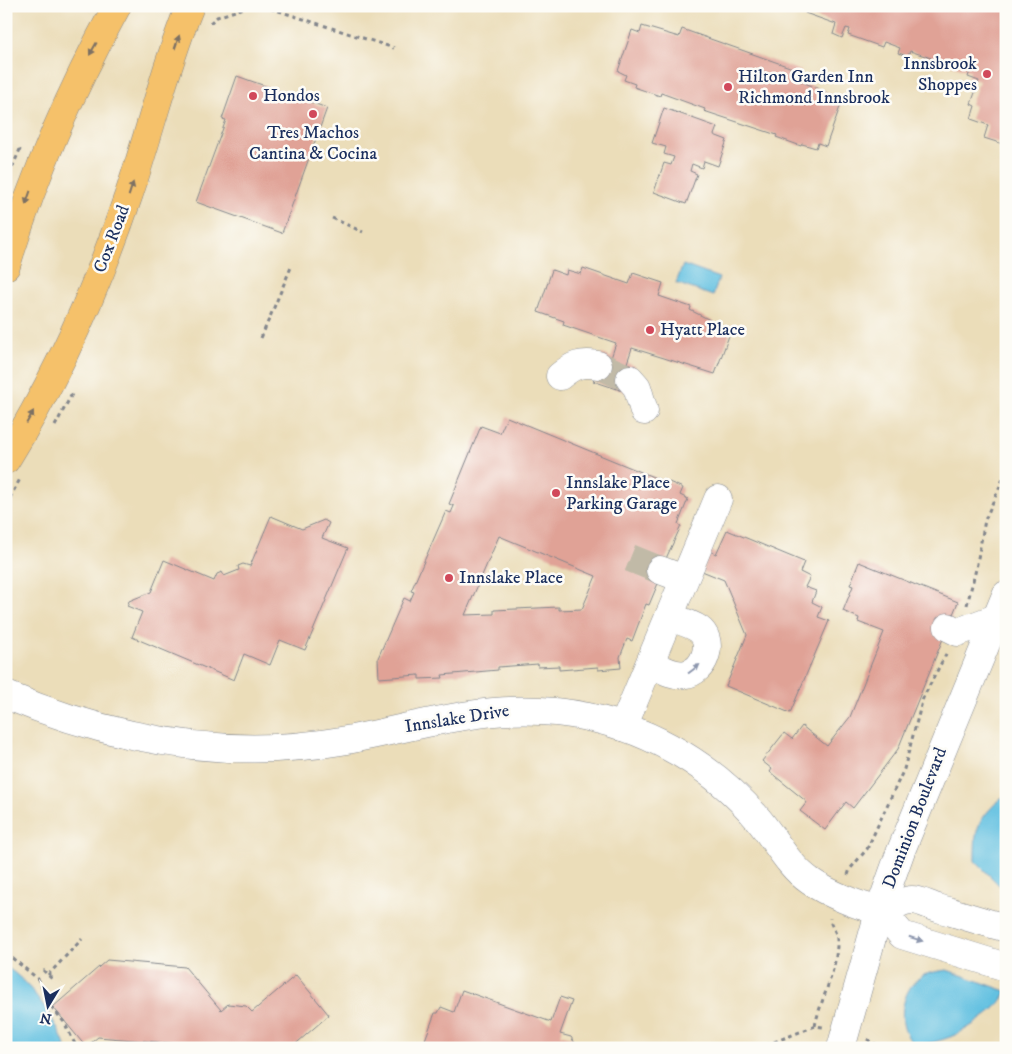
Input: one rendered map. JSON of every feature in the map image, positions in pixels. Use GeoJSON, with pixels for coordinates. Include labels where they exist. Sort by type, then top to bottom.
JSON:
{"type":"FeatureCollection","features":[{"type":"Feature","properties":{"kind":"main road"},"geometry":{"type":"LineString","coordinates":[[6,266],[43,157],[72,90],[117,6]]}},
{"type":"Feature","properties":{"kind":"main road","name":"Cox Road"},"geometry":{"type":"LineString","coordinates":[[6,460],[46,389],[104,262],[128,197],[190,6]]}},
{"type":"Feature","properties":{"kind":"street"},"geometry":{"type":"LineString","coordinates":[[560,376],[571,366],[583,363],[598,365]]}},
{"type":"Feature","properties":{"kind":"street"},"geometry":{"type":"LineString","coordinates":[[630,379],[637,387],[644,411]]}},
{"type":"Feature","properties":{"kind":"street"},"geometry":{"type":"LineString","coordinates":[[623,727],[669,616],[672,574],[718,499]]}},
{"type":"Feature","properties":{"kind":"street"},"geometry":{"type":"LineString","coordinates":[[972,677],[954,630],[1001,607]]}},
{"type":"Feature","properties":{"kind":"street","name":"Dominion Boulevard"},"geometry":{"type":"LineString","coordinates":[[842,1048],[880,909],[914,817],[1001,607]]}},
{"type":"Feature","properties":{"kind":"street"},"geometry":{"type":"LineString","coordinates":[[650,662],[670,673],[686,675],[697,669],[705,658],[707,643],[700,631],[669,616]]}},
{"type":"Feature","properties":{"kind":"street","name":"Innslake Drive"},"geometry":{"type":"LineString","coordinates":[[6,695],[55,715],[98,729],[143,739],[194,746],[286,747],[340,741],[472,713],[514,709],[558,711],[591,718],[623,727],[666,745],[724,784],[757,819],[797,870],[808,880],[839,897],[880,909]]}},
{"type":"Feature","properties":{"kind":"street"},"geometry":{"type":"LineString","coordinates":[[1006,928],[912,900],[880,909],[902,935],[1006,967]]}},
{"type":"Feature","properties":{"kind":"path"},"geometry":{"type":"LineString","coordinates":[[263,6],[394,48]]}},
{"type":"Feature","properties":{"kind":"path"},"geometry":{"type":"LineString","coordinates":[[332,218],[363,232]]}},
{"type":"Feature","properties":{"kind":"path"},"geometry":{"type":"LineString","coordinates":[[261,338],[292,265]]}},
{"type":"Feature","properties":{"kind":"path"},"geometry":{"type":"LineString","coordinates":[[815,1026],[830,983],[838,939],[830,920],[850,869],[867,849],[904,768],[923,698],[954,630],[974,577],[985,520],[1006,472]]}},
{"type":"Feature","properties":{"kind":"path"},"geometry":{"type":"LineString","coordinates":[[48,976],[82,939]]}},
{"type":"Feature","properties":{"kind":"path"},"geometry":{"type":"LineString","coordinates":[[6,952],[38,980],[51,1006],[64,1022],[77,1048]]}},
{"type":"Feature","properties":{"kind":"path"},"geometry":{"type":"LineString","coordinates":[[43,970],[53,980]]}},
{"type":"Feature","properties":{"kind":"water"},"geometry":{"type":"Polygon","coordinates":[[[683,265],[719,278],[713,296],[676,283],[683,265]]]}},
{"type":"Feature","properties":{"kind":"water"},"geometry":{"type":"Polygon","coordinates":[[[1001,798],[1006,799],[1006,892],[975,861],[979,826],[986,813],[1001,798]]]}},
{"type":"Feature","properties":{"kind":"water"},"geometry":{"type":"Polygon","coordinates":[[[6,967],[24,982],[42,1003],[56,1026],[66,1048],[6,1048],[6,967]]]}},
{"type":"Feature","properties":{"kind":"water"},"geometry":{"type":"Polygon","coordinates":[[[947,970],[1006,991],[1004,997],[992,1011],[965,1030],[942,1040],[916,1045],[909,1038],[905,1030],[903,1009],[905,998],[916,981],[924,975],[947,970]]]}},
{"type":"Feature","properties":{"kind":"building","name":"Innsbrook Shoppes"},"geometry":{"type":"Polygon","coordinates":[[[808,6],[1006,6],[1006,145],[984,138],[988,125],[971,119],[975,106],[971,104],[979,81],[968,77],[970,71],[910,51],[908,56],[898,53],[900,48],[884,42],[882,47],[848,35],[850,29],[846,28],[842,38],[833,34],[836,24],[805,13],[808,6]]]}},
{"type":"Feature","properties":{"kind":"building","name":"Hilton Garden Inn Richmond Innsbrook"},"geometry":{"type":"Polygon","coordinates":[[[642,26],[679,37],[682,29],[801,71],[798,80],[835,96],[833,101],[841,104],[826,146],[818,143],[816,148],[802,144],[801,146],[776,137],[777,135],[704,111],[705,109],[661,93],[660,96],[634,87],[635,84],[624,80],[626,75],[618,71],[632,30],[640,33],[642,26]]]}},
{"type":"Feature","properties":{"kind":"building"},"geometry":{"type":"Polygon","coordinates":[[[237,76],[327,108],[282,233],[196,202],[226,120],[222,119],[237,76]]]}},
{"type":"Feature","properties":{"kind":"building"},"geometry":{"type":"Polygon","coordinates":[[[664,108],[717,127],[714,135],[727,140],[718,166],[704,161],[702,168],[692,164],[690,171],[697,174],[686,204],[654,192],[664,163],[671,165],[674,157],[664,154],[666,147],[652,143],[664,108]]]}},
{"type":"Feature","properties":{"kind":"building","name":"Hyatt Place"},"geometry":{"type":"Polygon","coordinates":[[[583,268],[629,284],[633,273],[663,283],[659,296],[691,307],[690,310],[716,323],[714,327],[730,333],[715,374],[632,348],[627,363],[635,366],[626,392],[593,381],[602,354],[611,358],[616,343],[563,325],[564,321],[538,312],[552,270],[566,275],[567,270],[581,274],[583,268]]]}},
{"type":"Feature","properties":{"kind":"building"},"geometry":{"type":"Polygon","coordinates":[[[507,417],[683,488],[680,495],[688,499],[678,524],[681,526],[656,580],[659,581],[649,605],[646,604],[632,641],[627,639],[620,657],[621,668],[598,670],[598,667],[559,670],[559,666],[538,667],[538,664],[498,667],[498,670],[442,675],[443,678],[419,679],[419,675],[379,678],[378,658],[404,598],[410,601],[414,592],[411,591],[446,511],[451,513],[454,506],[449,504],[481,426],[500,433],[507,417]],[[499,536],[465,615],[494,614],[494,610],[559,607],[559,610],[582,609],[596,576],[499,536]]]}},
{"type":"Feature","properties":{"kind":"building"},"geometry":{"type":"Polygon","coordinates":[[[271,516],[302,529],[324,520],[329,523],[322,538],[348,548],[305,650],[280,640],[270,665],[244,654],[234,680],[132,637],[142,612],[127,606],[129,601],[151,592],[164,560],[214,581],[217,574],[222,572],[224,576],[239,570],[238,566],[243,564],[250,566],[271,516]]]}},
{"type":"Feature","properties":{"kind":"building"},"geometry":{"type":"Polygon","coordinates":[[[727,530],[804,562],[800,572],[810,577],[805,587],[816,591],[812,602],[822,607],[818,617],[829,621],[790,713],[726,686],[747,635],[724,580],[702,571],[710,551],[716,554],[727,530]]]}},
{"type":"Feature","properties":{"kind":"building"},"geometry":{"type":"Polygon","coordinates":[[[859,562],[958,602],[898,749],[853,808],[846,802],[825,830],[800,811],[807,802],[770,772],[772,769],[762,761],[784,733],[792,739],[802,726],[827,746],[850,717],[884,632],[858,622],[859,618],[843,611],[853,586],[850,585],[859,562]]]}},
{"type":"Feature","properties":{"kind":"building"},"geometry":{"type":"Polygon","coordinates":[[[107,960],[185,967],[221,1010],[228,1004],[246,1006],[252,1012],[296,975],[329,1015],[291,1048],[185,1048],[181,1044],[98,1037],[86,1047],[53,1007],[107,960]]]}},
{"type":"Feature","properties":{"kind":"building"},"geometry":{"type":"Polygon","coordinates":[[[462,990],[551,1022],[560,997],[572,1001],[560,1034],[571,1037],[578,1048],[422,1048],[435,1013],[438,1013],[441,1007],[454,1012],[462,990]]]}},
{"type":"Feature","properties":{"kind":"tunnel"},"geometry":{"type":"LineString","coordinates":[[598,365],[630,379]]}},
{"type":"Feature","properties":{"kind":"tunnel"},"geometry":{"type":"LineString","coordinates":[[630,558],[660,570]]}},
{"type":"Feature","properties":{"kind":"place","name":"Innsbrook Shoppes"},"geometry":{"type":"Point","coordinates":[987,74]}},
{"type":"Feature","properties":{"kind":"place","name":"Hilton Garden Inn Richmond Innsbrook"},"geometry":{"type":"Point","coordinates":[728,87]}},
{"type":"Feature","properties":{"kind":"place","name":"Hondos"},"geometry":{"type":"Point","coordinates":[253,96]}},
{"type":"Feature","properties":{"kind":"place","name":"Tres Machos Cantina & Cocina"},"geometry":{"type":"Point","coordinates":[313,114]}},
{"type":"Feature","properties":{"kind":"place","name":"Hyatt Place"},"geometry":{"type":"Point","coordinates":[650,330]}},
{"type":"Feature","properties":{"kind":"place","name":"Innslake Place Parking Garage"},"geometry":{"type":"Point","coordinates":[556,493]}},
{"type":"Feature","properties":{"kind":"place","name":"Innslake Place"},"geometry":{"type":"Point","coordinates":[449,578]}}]}
